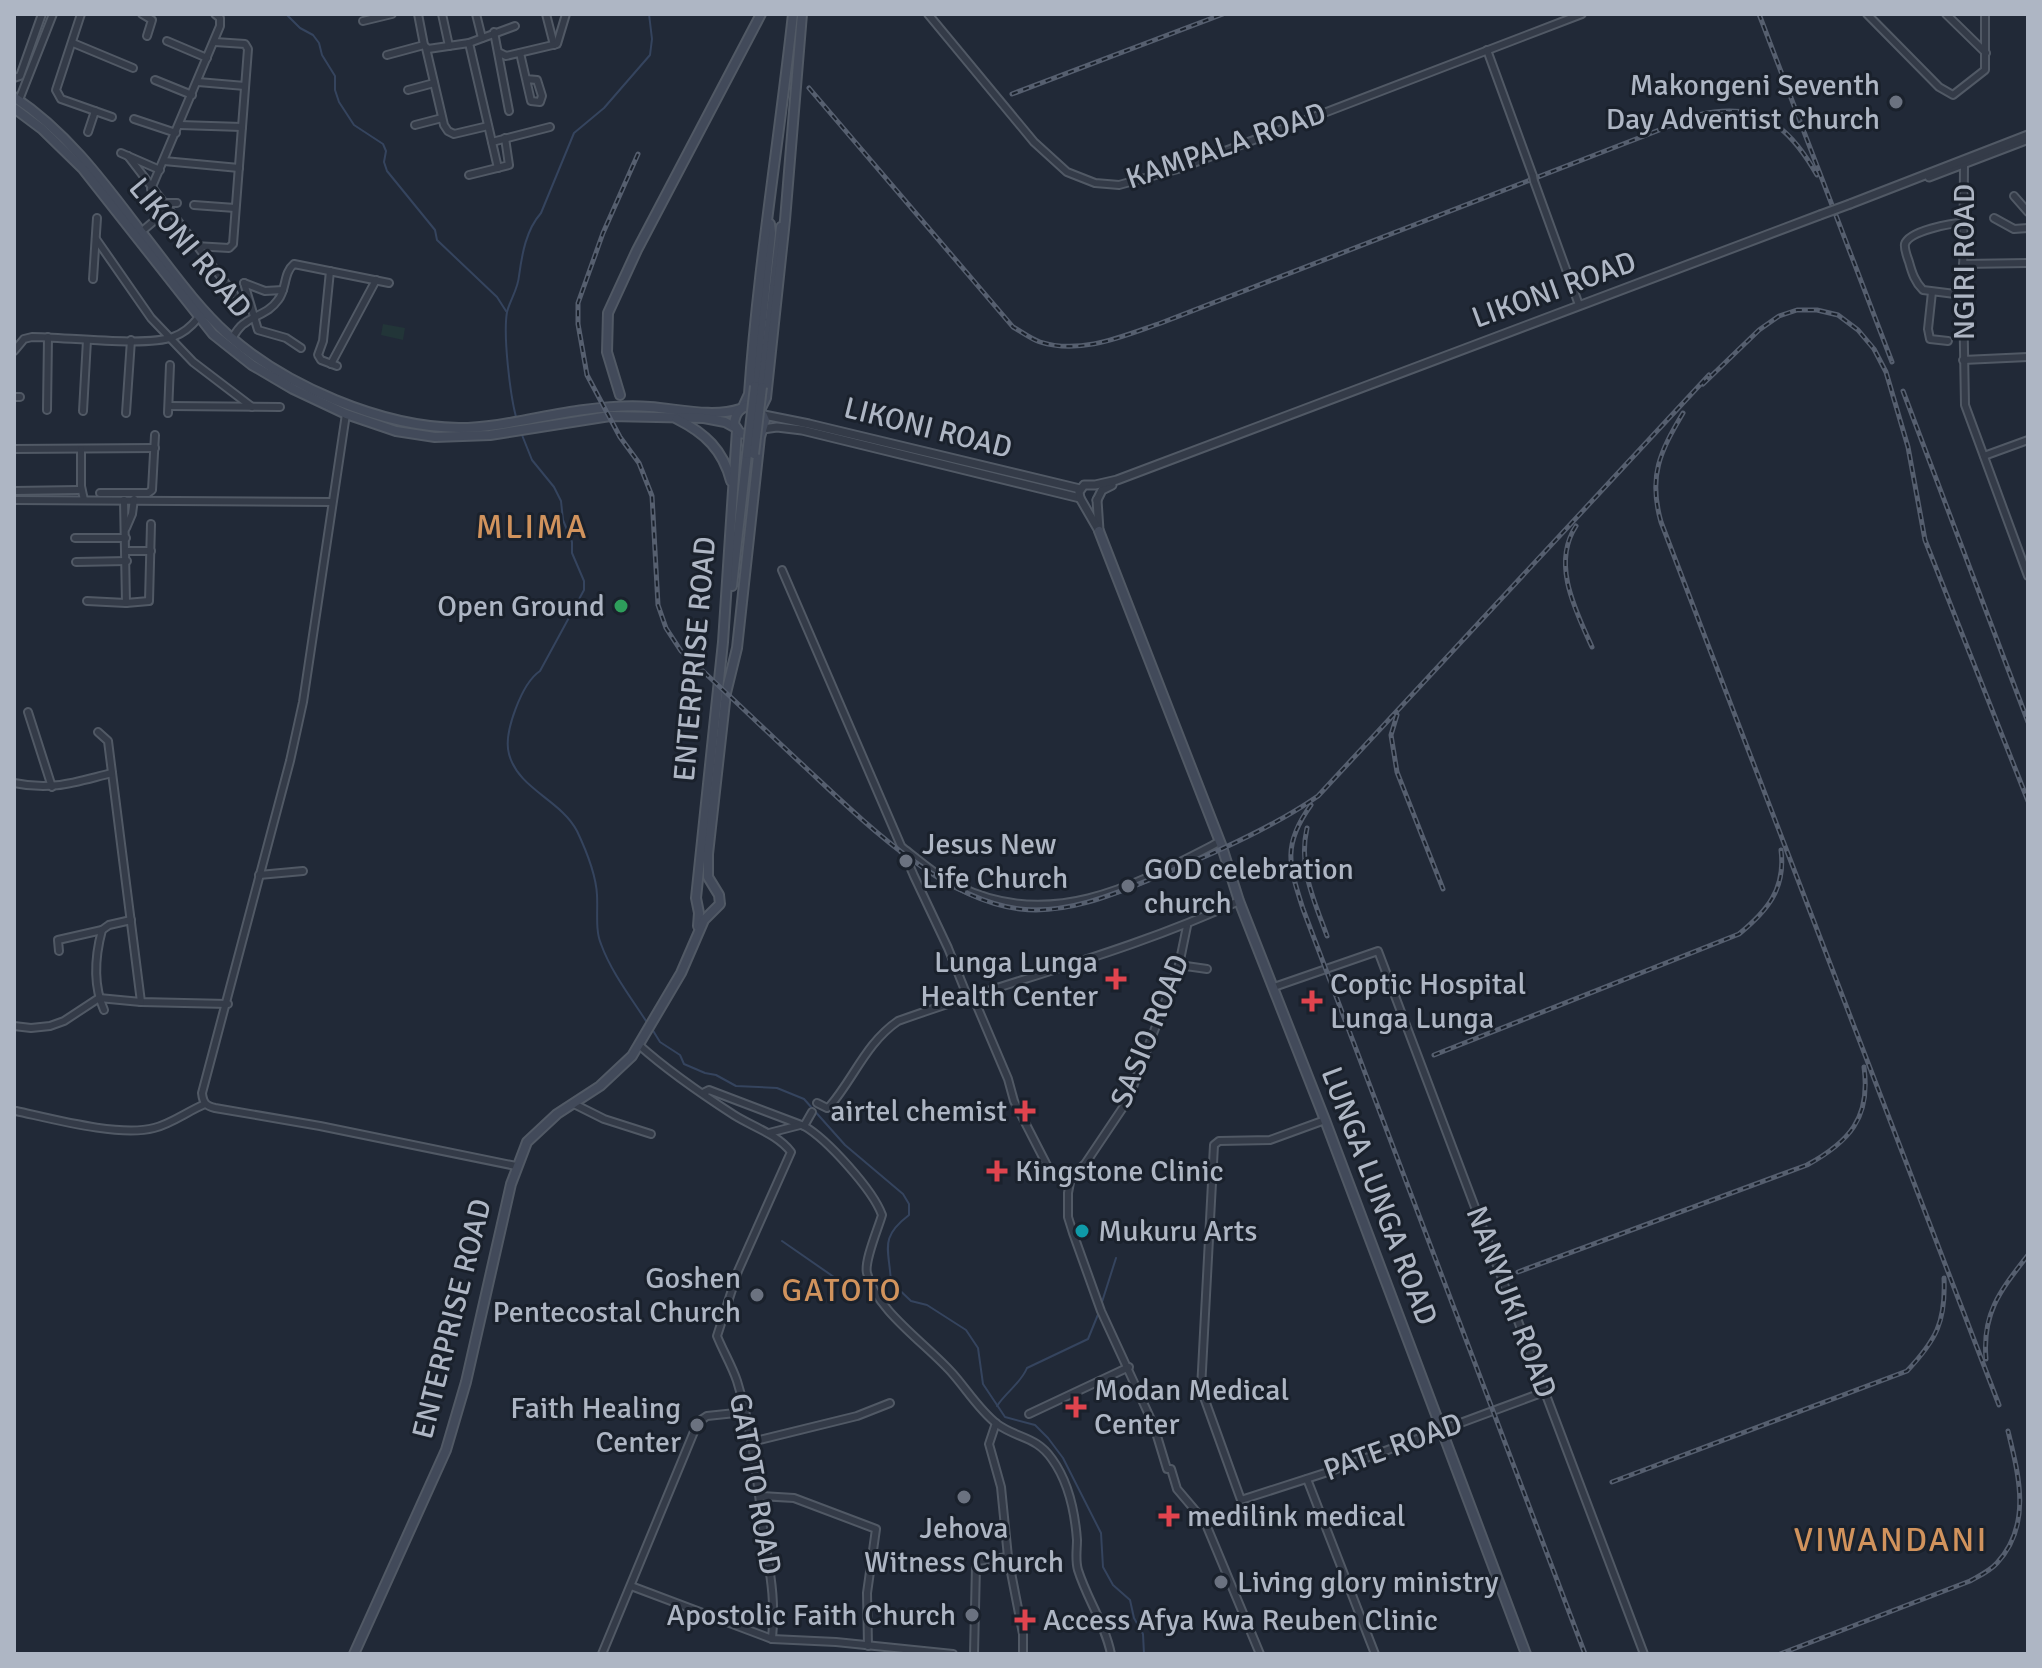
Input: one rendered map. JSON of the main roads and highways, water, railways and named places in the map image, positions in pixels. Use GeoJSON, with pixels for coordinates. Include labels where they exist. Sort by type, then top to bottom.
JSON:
{"type":"FeatureCollection","features":[{"type":"Feature","properties":{"kind":"main road"},"geometry":{"type":"LineString","coordinates":[[636,416],[620,395],[606,347],[608,313],[637,250],[761,14]]}},
{"type":"Feature","properties":{"kind":"main road"},"geometry":{"type":"LineString","coordinates":[[793,14],[758,282],[749,394],[735,415],[736,429],[749,437],[762,430],[785,220],[802,14]]}},
{"type":"Feature","properties":{"kind":"main road","name":"LIKONI ROAD"},"geometry":{"type":"LineString","coordinates":[[15,104],[79,153],[205,312],[232,338],[272,368],[323,393],[369,412],[440,427],[482,426],[616,406],[726,412],[742,408]]}},
{"type":"Feature","properties":{"kind":"main road","name":"LIKONI ROAD"},"geometry":{"type":"LineString","coordinates":[[15,104],[83,169],[198,318],[252,365],[346,414],[396,431],[435,437],[465,438],[636,416],[725,422],[736,429]]}},
{"type":"Feature","properties":{"kind":"main road"},"geometry":{"type":"LineString","coordinates":[[723,642],[732,588],[765,294],[771,233],[768,216]]}},
{"type":"Feature","properties":{"kind":"main road"},"geometry":{"type":"LineString","coordinates":[[737,648],[736,620],[776,250],[778,234],[785,220]]}},
{"type":"Feature","properties":{"kind":"main road"},"geometry":{"type":"LineString","coordinates":[[616,417],[620,395]]}},
{"type":"Feature","properties":{"kind":"main road"},"geometry":{"type":"LineString","coordinates":[[742,408],[750,406],[762,412]]}},
{"type":"Feature","properties":{"kind":"main road"},"geometry":{"type":"LineString","coordinates":[[725,422],[728,417],[726,412]]}},
{"type":"Feature","properties":{"kind":"main road"},"geometry":{"type":"LineString","coordinates":[[671,417],[697,430],[714,445],[729,471],[734,494]]}},
{"type":"Feature","properties":{"kind":"main road","name":"ENTERPRISE ROAD"},"geometry":{"type":"LineString","coordinates":[[698,892],[723,642],[736,429]]}},
{"type":"Feature","properties":{"kind":"main road","name":"ENTERPRISE ROAD"},"geometry":{"type":"LineString","coordinates":[[713,888],[707,867],[711,820],[726,693],[737,648],[762,430]]}},
{"type":"Feature","properties":{"kind":"main road","name":"LUNGA LUNGA ROAD"},"geometry":{"type":"LineString","coordinates":[[1099,531],[1526,1654]]}},
{"type":"Feature","properties":{"kind":"main road"},"geometry":{"type":"LineString","coordinates":[[705,887],[713,888],[718,892],[718,906],[711,911],[697,934],[698,892],[705,887]]}},
{"type":"Feature","properties":{"kind":"main road"},"geometry":{"type":"LineString","coordinates":[[698,906],[711,911]]}},
{"type":"Feature","properties":{"kind":"main road","name":"ENTERPRISE ROAD"},"geometry":{"type":"LineString","coordinates":[[354,1654],[446,1450],[466,1382],[516,1166],[527,1142],[557,1114],[620,1069],[646,1035],[681,973],[697,934]]}},
{"type":"Feature","properties":{"kind":"waterway"},"geometry":{"type":"LineString","coordinates":[[286,14],[319,43],[322,55],[335,76],[339,102],[354,125],[383,144],[387,171],[435,230],[437,240],[497,297],[506,311]]}},
{"type":"Feature","properties":{"kind":"waterway"},"geometry":{"type":"LineString","coordinates":[[516,417],[508,364],[506,322],[526,243],[574,133],[604,108],[650,55],[649,14]]}},
{"type":"Feature","properties":{"kind":"waterway"},"geometry":{"type":"LineString","coordinates":[[522,435],[532,460],[561,501],[563,520],[584,581],[584,590],[540,671],[521,697],[511,722],[509,754],[521,776],[561,811],[577,831],[595,879],[599,939],[616,975],[648,1024]]}},
{"type":"Feature","properties":{"kind":"waterway"},"geometry":{"type":"LineString","coordinates":[[652,1029],[660,1042],[680,1055],[684,1064],[736,1086],[777,1088],[804,1099],[845,1145],[903,1194],[909,1204],[909,1215],[893,1230],[888,1244],[891,1282],[911,1301],[927,1305],[966,1330],[978,1348],[983,1384],[1005,1417],[1035,1425],[1063,1458],[1101,1533],[1103,1567],[1113,1585],[1130,1600],[1134,1618],[1143,1634],[1144,1654]]}},
{"type":"Feature","properties":{"kind":"waterway"},"geometry":{"type":"LineString","coordinates":[[782,1241],[844,1284]]}},
{"type":"Feature","properties":{"kind":"waterway"},"geometry":{"type":"LineString","coordinates":[[1102,1302],[1116,1258]]}},
{"type":"Feature","properties":{"kind":"waterway"},"geometry":{"type":"LineString","coordinates":[[997,1406],[1027,1368],[1088,1339],[1099,1312]]}},
{"type":"Feature","properties":{"kind":"railway"},"geometry":{"type":"LineString","coordinates":[[1012,94],[1223,14]]}},
{"type":"Feature","properties":{"kind":"railway"},"geometry":{"type":"LineString","coordinates":[[1759,14],[1892,362]]}},
{"type":"Feature","properties":{"kind":"railway"},"geometry":{"type":"LineString","coordinates":[[809,88],[1013,327],[1037,341],[1055,345],[1102,342],[1161,323],[1698,115],[1738,111],[1769,121],[1795,142],[1817,175]]}},
{"type":"Feature","properties":{"kind":"railway"},"geometry":{"type":"LineString","coordinates":[[638,154],[603,233],[578,303],[578,324],[587,375],[620,437],[639,463],[652,496],[658,605],[666,628],[681,651],[851,810],[904,854],[961,890],[1020,909],[1077,905],[1113,894],[1244,838],[1318,796],[1709,375]]}},
{"type":"Feature","properties":{"kind":"railway"},"geometry":{"type":"LineString","coordinates":[[1703,384],[1759,330],[1779,316],[1797,310],[1817,310],[1838,315],[1858,330],[1874,349],[1886,372],[1908,447],[1925,540],[2028,801]]}},
{"type":"Feature","properties":{"kind":"railway"},"geometry":{"type":"LineString","coordinates":[[1903,391],[2028,722]]}},
{"type":"Feature","properties":{"kind":"railway"},"geometry":{"type":"LineString","coordinates":[[1683,413],[1658,465],[1656,491],[1661,522],[1999,1405]]}},
{"type":"Feature","properties":{"kind":"railway"},"geometry":{"type":"LineString","coordinates":[[1576,526],[1569,541],[1566,571],[1573,603],[1592,647]]}},
{"type":"Feature","properties":{"kind":"railway"},"geometry":{"type":"LineString","coordinates":[[1397,715],[1391,735],[1397,772],[1443,889]]}},
{"type":"Feature","properties":{"kind":"railway"},"geometry":{"type":"LineString","coordinates":[[1311,805],[1296,832],[1291,856],[1303,909],[1585,1654]]}},
{"type":"Feature","properties":{"kind":"railway"},"geometry":{"type":"LineString","coordinates":[[1307,828],[1306,870],[1327,936]]}},
{"type":"Feature","properties":{"kind":"railway"},"geometry":{"type":"LineString","coordinates":[[1434,1055],[1739,934],[1758,917],[1772,898],[1780,876],[1781,850]]}},
{"type":"Feature","properties":{"kind":"railway"},"geometry":{"type":"LineString","coordinates":[[1518,1272],[1807,1165],[1835,1147],[1854,1126],[1864,1101],[1864,1067]]}},
{"type":"Feature","properties":{"kind":"railway"},"geometry":{"type":"LineString","coordinates":[[1986,1359],[1987,1328],[1995,1302],[2028,1255]]}},
{"type":"Feature","properties":{"kind":"railway"},"geometry":{"type":"LineString","coordinates":[[1612,1482],[1907,1371],[1932,1340],[1941,1319],[1944,1278]]}},
{"type":"Feature","properties":{"kind":"railway"},"geometry":{"type":"LineString","coordinates":[[1780,1654],[1970,1581],[1994,1566],[2008,1548],[2019,1516],[2019,1483],[2008,1431]]}},
{"type":"Feature","properties":{"kind":"place","name":"Makongeni Seventh Day Adventist Church"},"geometry":{"type":"Point","coordinates":[1896,102]}},
{"type":"Feature","properties":{"kind":"place","name":"Open Ground"},"geometry":{"type":"Point","coordinates":[621,606]}},
{"type":"Feature","properties":{"kind":"place","name":"Jesus New Life Church"},"geometry":{"type":"Point","coordinates":[906,861]}},
{"type":"Feature","properties":{"kind":"place","name":"GOD celebration church"},"geometry":{"type":"Point","coordinates":[1128,886]}},
{"type":"Feature","properties":{"kind":"place","name":"Lunga Lunga Health Center"},"geometry":{"type":"Point","coordinates":[1116,979]}},
{"type":"Feature","properties":{"kind":"place","name":"Coptic Hospital Lunga Lunga"},"geometry":{"type":"Point","coordinates":[1312,1001]}},
{"type":"Feature","properties":{"kind":"place","name":"airtel chemist"},"geometry":{"type":"Point","coordinates":[1025,1111]}},
{"type":"Feature","properties":{"kind":"place","name":"Kingstone Clinic"},"geometry":{"type":"Point","coordinates":[997,1171]}},
{"type":"Feature","properties":{"kind":"place","name":"Mukuru Arts"},"geometry":{"type":"Point","coordinates":[1082,1231]}},
{"type":"Feature","properties":{"kind":"place","name":"Goshen Pentecostal Church"},"geometry":{"type":"Point","coordinates":[757,1295]}},
{"type":"Feature","properties":{"kind":"place","name":"Modan Medical Center"},"geometry":{"type":"Point","coordinates":[1076,1407]}},
{"type":"Feature","properties":{"kind":"place","name":"Faith Healing Center"},"geometry":{"type":"Point","coordinates":[697,1425]}},
{"type":"Feature","properties":{"kind":"place","name":"Jehova Witness Church"},"geometry":{"type":"Point","coordinates":[964,1497]}},
{"type":"Feature","properties":{"kind":"place","name":"medilink medical"},"geometry":{"type":"Point","coordinates":[1169,1516]}},
{"type":"Feature","properties":{"kind":"place","name":"Living glory ministry"},"geometry":{"type":"Point","coordinates":[1221,1582]}},
{"type":"Feature","properties":{"kind":"place","name":"Apostolic Faith Church"},"geometry":{"type":"Point","coordinates":[972,1615]}},
{"type":"Feature","properties":{"kind":"place","name":"Access Afya Kwa Reuben Clinic"},"geometry":{"type":"Point","coordinates":[1025,1620]}},
{"type":"Feature","properties":{"kind":"district","name":"MLIMA"},"geometry":{"type":"Point","coordinates":[532,527]}},
{"type":"Feature","properties":{"kind":"district","name":"GATOTO"},"geometry":{"type":"Point","coordinates":[842,1290]}},
{"type":"Feature","properties":{"kind":"district","name":"VIWANDANI"},"geometry":{"type":"Point","coordinates":[1891,1540]}}]}
